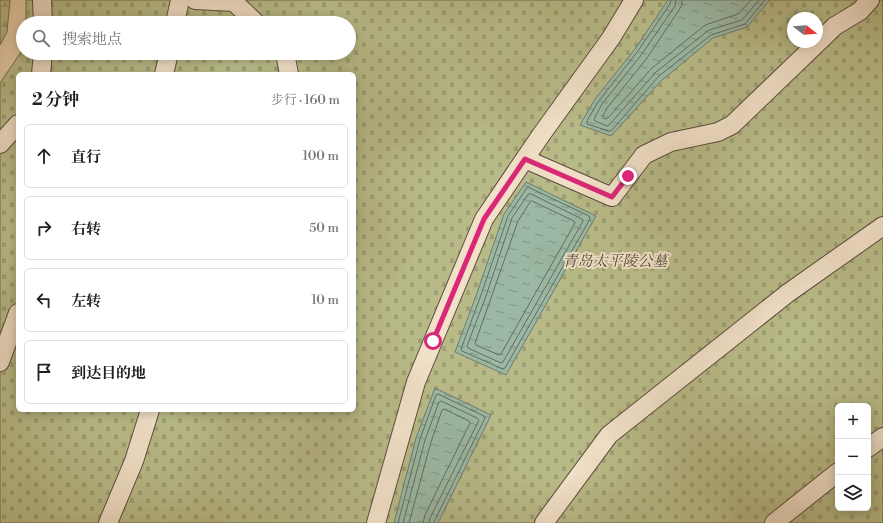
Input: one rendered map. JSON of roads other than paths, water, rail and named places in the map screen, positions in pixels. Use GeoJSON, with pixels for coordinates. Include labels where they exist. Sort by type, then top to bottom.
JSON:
{"type":"FeatureCollection","features":[{"type":"Feature","properties":{"kind":"lane"},"geometry":{"type":"LineString","coordinates":[[42,0],[43,16]]}},
{"type":"Feature","properties":{"kind":"lane"},"geometry":{"type":"LineString","coordinates":[[177,16],[180,0]]}},
{"type":"Feature","properties":{"kind":"lane"},"geometry":{"type":"LineString","coordinates":[[194,0],[234,1],[249,16]]}},
{"type":"Feature","properties":{"kind":"lane"},"geometry":{"type":"LineString","coordinates":[[376,523],[416,382],[484,219],[611,38],[634,0]]}},
{"type":"Feature","properties":{"kind":"lane"},"geometry":{"type":"LineString","coordinates":[[525,159],[612,197],[644,155],[671,142],[718,132],[732,125],[835,26],[860,11],[870,0]]}},
{"type":"Feature","properties":{"kind":"lane"},"geometry":{"type":"LineString","coordinates":[[41,72],[42,60]]}},
{"type":"Feature","properties":{"kind":"lane"},"geometry":{"type":"LineString","coordinates":[[164,72],[167,60]]}},
{"type":"Feature","properties":{"kind":"lane"},"geometry":{"type":"LineString","coordinates":[[286,60],[288,72]]}},
{"type":"Feature","properties":{"kind":"lane"},"geometry":{"type":"LineString","coordinates":[[0,144],[16,126]]}},
{"type":"Feature","properties":{"kind":"lane"},"geometry":{"type":"LineString","coordinates":[[544,523],[609,435],[788,293],[883,226]]}},
{"type":"Feature","properties":{"kind":"lane"},"geometry":{"type":"LineString","coordinates":[[0,362],[16,318]]}},
{"type":"Feature","properties":{"kind":"lane"},"geometry":{"type":"LineString","coordinates":[[108,523],[134,461],[149,412]]}},
{"type":"Feature","properties":{"kind":"lane"},"geometry":{"type":"LineString","coordinates":[[871,446],[883,437]]}},
{"type":"Feature","properties":{"kind":"lane"},"geometry":{"type":"LineString","coordinates":[[774,523],[835,474]]}},
{"type":"Feature","properties":{"kind":"water"},"geometry":{"type":"Polygon","coordinates":[[[668,0],[770,0],[747,27],[713,38],[662,80],[611,136],[580,125],[595,99],[635,49],[668,0]]]}},
{"type":"Feature","properties":{"kind":"water"},"geometry":{"type":"Polygon","coordinates":[[[526,182],[596,216],[506,375],[455,352],[504,214],[526,182]]]}},
{"type":"Feature","properties":{"kind":"water"},"geometry":{"type":"Polygon","coordinates":[[[435,388],[491,415],[438,523],[394,523],[416,438],[435,388]]]}},
{"type":"Feature","properties":{"kind":"park label","name":"青岛太平陵公墓"},"geometry":{"type":"Point","coordinates":[615,261]}}]}
